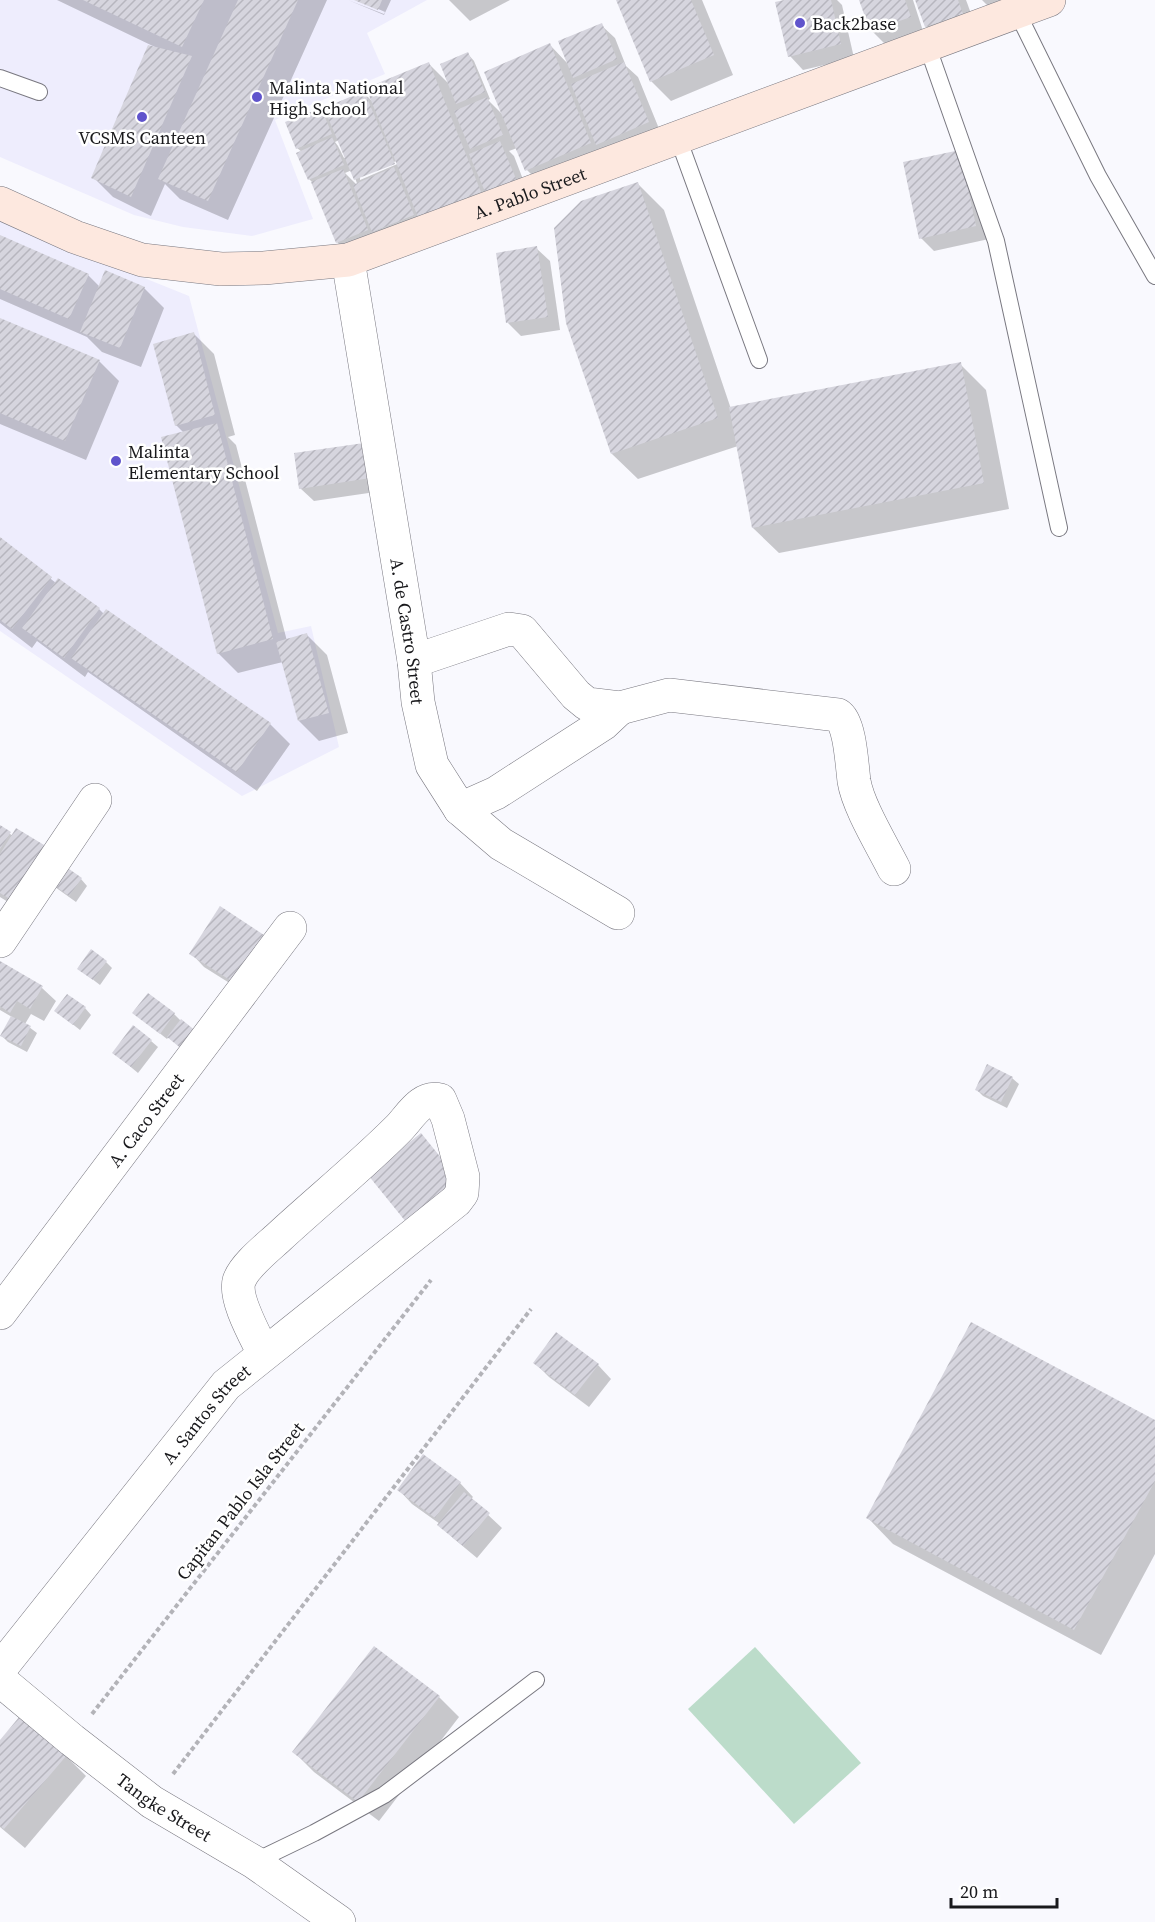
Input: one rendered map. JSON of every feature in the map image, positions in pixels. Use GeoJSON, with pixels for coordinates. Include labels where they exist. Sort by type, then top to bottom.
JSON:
{"type":"FeatureCollection","features":[{"type":"Feature","properties":{"kind":"street","name":"A. Pablo Street"},"geometry":{"type":"LineString","coordinates":[[0,203],[75,237],[142,260],[221,268],[264,268],[348,260],[1049,0]]}},
{"type":"Feature","properties":{"kind":"street","name":"A. de Castro Street"},"geometry":{"type":"LineString","coordinates":[[348,260],[414,661],[418,702],[432,765],[460,809],[501,844],[618,913]]}},
{"type":"Feature","properties":{"kind":"street"},"geometry":{"type":"LineString","coordinates":[[414,661],[509,629],[522,631],[576,695],[587,704],[620,708],[669,695],[838,715],[843,718],[846,728],[856,792],[894,869]]}},
{"type":"Feature","properties":{"kind":"street"},"geometry":{"type":"LineString","coordinates":[[460,809],[496,793],[603,724],[620,708]]}},
{"type":"Feature","properties":{"kind":"street"},"geometry":{"type":"LineString","coordinates":[[0,941],[95,800]]}},
{"type":"Feature","properties":{"kind":"street","name":"A. Caco Street"},"geometry":{"type":"LineString","coordinates":[[0,1313],[290,928]]}},
{"type":"Feature","properties":{"kind":"street","name":"A. Santos Street"},"geometry":{"type":"LineString","coordinates":[[0,1669],[226,1385],[456,1201],[462,1193],[464,1183],[441,1100],[427,1100],[420,1105],[382,1145],[257,1258],[240,1278],[238,1286],[242,1304],[264,1354]]}},
{"type":"Feature","properties":{"kind":"street","name":"Tangke Street"},"geometry":{"type":"LineString","coordinates":[[0,1680],[152,1802],[254,1862],[339,1922]]}},
{"type":"Feature","properties":{"kind":"lane"},"geometry":{"type":"LineString","coordinates":[[1017,12],[1098,176],[1155,276]]}},
{"type":"Feature","properties":{"kind":"lane"},"geometry":{"type":"LineString","coordinates":[[927,45],[996,241],[1059,528]]}},
{"type":"Feature","properties":{"kind":"lane"},"geometry":{"type":"LineString","coordinates":[[0,78],[39,92]]}},
{"type":"Feature","properties":{"kind":"lane"},"geometry":{"type":"LineString","coordinates":[[678,138],[759,360]]}},
{"type":"Feature","properties":{"kind":"lane"},"geometry":{"type":"LineString","coordinates":[[254,1862],[324,1828],[384,1795],[536,1680]]}},
{"type":"Feature","properties":{"kind":"path","name":"Capitan Pablo Isla Street"},"geometry":{"type":"LineString","coordinates":[[72,1740],[431,1280]]}},
{"type":"Feature","properties":{"kind":"path"},"geometry":{"type":"LineString","coordinates":[[152,1802],[531,1309]]}},
{"type":"Feature","properties":{"kind":"shaded area"},"geometry":{"type":"Polygon","coordinates":[[[0,0],[427,0],[367,33],[385,74],[275,120],[313,219],[252,236],[183,227],[134,215],[0,157],[0,0]]]}},
{"type":"Feature","properties":{"kind":"shaded area","name":"Malinta Elementary School"},"geometry":{"type":"Polygon","coordinates":[[[0,220],[189,296],[278,633],[311,626],[339,747],[242,796],[0,631],[0,220]]]}},
{"type":"Feature","properties":{"kind":"green space"},"geometry":{"type":"Polygon","coordinates":[[[755,1647],[861,1763],[794,1824],[688,1709],[755,1647]]]}},
{"type":"Feature","properties":{"kind":"building"},"geometry":{"type":"Polygon","coordinates":[[[83,0],[204,0],[182,47],[83,0]]]}},
{"type":"Feature","properties":{"kind":"building"},"geometry":{"type":"Polygon","coordinates":[[[238,0],[298,0],[208,201],[158,179],[238,0]]]}},
{"type":"Feature","properties":{"kind":"building"},"geometry":{"type":"Polygon","coordinates":[[[354,0],[382,0],[378,10],[354,0]]]}},
{"type":"Feature","properties":{"kind":"building"},"geometry":{"type":"Polygon","coordinates":[[[616,0],[691,0],[714,55],[650,82],[616,0]]]}},
{"type":"Feature","properties":{"kind":"building"},"geometry":{"type":"Polygon","coordinates":[[[831,0],[841,44],[788,57],[775,2],[831,0]]]}},
{"type":"Feature","properties":{"kind":"building"},"geometry":{"type":"Polygon","coordinates":[[[859,0],[905,0],[911,17],[870,31],[859,0]]]}},
{"type":"Feature","properties":{"kind":"building"},"geometry":{"type":"Polygon","coordinates":[[[915,0],[958,0],[963,14],[925,27],[915,0]]]}},
{"type":"Feature","properties":{"kind":"building"},"geometry":{"type":"Polygon","coordinates":[[[602,23],[617,59],[573,78],[558,41],[602,23]]]}},
{"type":"Feature","properties":{"kind":"building"},"geometry":{"type":"Polygon","coordinates":[[[550,43],[591,143],[525,171],[484,72],[550,43]]]}},
{"type":"Feature","properties":{"kind":"building","name":"VCSMS Canteen"},"geometry":{"type":"Polygon","coordinates":[[[148,45],[192,56],[131,197],[91,178],[148,45]]]}},
{"type":"Feature","properties":{"kind":"building"},"geometry":{"type":"Polygon","coordinates":[[[468,52],[485,92],[456,104],[440,64],[468,52]]]}},
{"type":"Feature","properties":{"kind":"building"},"geometry":{"type":"Polygon","coordinates":[[[429,62],[481,192],[418,217],[366,88],[429,62]]]}},
{"type":"Feature","properties":{"kind":"building"},"geometry":{"type":"Polygon","coordinates":[[[624,62],[649,122],[596,145],[571,84],[624,62]]]}},
{"type":"Feature","properties":{"kind":"building"},"geometry":{"type":"Polygon","coordinates":[[[364,91],[395,164],[354,180],[324,108],[364,91]]]}},
{"type":"Feature","properties":{"kind":"building"},"geometry":{"type":"Polygon","coordinates":[[[487,97],[503,135],[470,149],[454,111],[487,97]]]}},
{"type":"Feature","properties":{"kind":"building"},"geometry":{"type":"Polygon","coordinates":[[[321,108],[332,134],[296,149],[285,122],[321,108]]]}},
{"type":"Feature","properties":{"kind":"building"},"geometry":{"type":"Polygon","coordinates":[[[332,137],[344,165],[308,180],[296,153],[332,137]]]}},
{"type":"Feature","properties":{"kind":"building"},"geometry":{"type":"Polygon","coordinates":[[[500,141],[517,181],[486,194],[469,154],[500,141]]]}},
{"type":"Feature","properties":{"kind":"building"},"geometry":{"type":"Polygon","coordinates":[[[960,150],[976,226],[919,239],[903,162],[960,150]]]}},
{"type":"Feature","properties":{"kind":"building"},"geometry":{"type":"Polygon","coordinates":[[[394,167],[414,215],[372,232],[353,185],[394,167]]]}},
{"type":"Feature","properties":{"kind":"building"},"geometry":{"type":"Polygon","coordinates":[[[343,169],[368,230],[336,243],[311,182],[343,169]]]}},
{"type":"Feature","properties":{"kind":"building"},"geometry":{"type":"Polygon","coordinates":[[[638,182],[718,418],[611,454],[566,323],[554,228],[581,201],[638,182]]]}},
{"type":"Feature","properties":{"kind":"building"},"geometry":{"type":"Polygon","coordinates":[[[0,235],[89,274],[69,319],[0,289],[0,235]]]}},
{"type":"Feature","properties":{"kind":"building"},"geometry":{"type":"Polygon","coordinates":[[[537,246],[548,317],[506,323],[496,253],[537,246]]]}},
{"type":"Feature","properties":{"kind":"building"},"geometry":{"type":"Polygon","coordinates":[[[105,270],[145,287],[120,348],[80,332],[105,270]]]}},
{"type":"Feature","properties":{"kind":"building"},"geometry":{"type":"Polygon","coordinates":[[[0,318],[100,360],[65,441],[0,413],[0,318]]]}},
{"type":"Feature","properties":{"kind":"building"},"geometry":{"type":"Polygon","coordinates":[[[194,332],[215,415],[175,426],[153,344],[194,332]]]}},
{"type":"Feature","properties":{"kind":"building"},"geometry":{"type":"Polygon","coordinates":[[[961,362],[984,483],[752,528],[729,407],[961,362]]]}},
{"type":"Feature","properties":{"kind":"building"},"geometry":{"type":"Polygon","coordinates":[[[217,423],[273,639],[217,654],[161,437],[217,423]]]}},
{"type":"Feature","properties":{"kind":"building"},"geometry":{"type":"Polygon","coordinates":[[[371,442],[377,477],[299,489],[294,453],[371,442]]]}},
{"type":"Feature","properties":{"kind":"building"},"geometry":{"type":"Polygon","coordinates":[[[0,537],[52,577],[12,629],[0,620],[0,537]]]}},
{"type":"Feature","properties":{"kind":"building"},"geometry":{"type":"Polygon","coordinates":[[[58,578],[100,608],[64,658],[22,628],[58,578]]]}},
{"type":"Feature","properties":{"kind":"building"},"geometry":{"type":"Polygon","coordinates":[[[106,609],[271,723],[237,772],[71,658],[106,609]]]}},
{"type":"Feature","properties":{"kind":"building"},"geometry":{"type":"Polygon","coordinates":[[[307,633],[329,713],[298,721],[276,642],[307,633]]]}},
{"type":"Feature","properties":{"kind":"building"},"geometry":{"type":"Polygon","coordinates":[[[0,825],[11,832],[0,849],[0,825]]]}},
{"type":"Feature","properties":{"kind":"building"},"geometry":{"type":"Polygon","coordinates":[[[16,828],[49,848],[15,902],[0,893],[0,854],[16,828]]]}},
{"type":"Feature","properties":{"kind":"building"},"geometry":{"type":"Polygon","coordinates":[[[59,862],[82,878],[69,896],[47,880],[59,862]]]}},
{"type":"Feature","properties":{"kind":"building"},"geometry":{"type":"Polygon","coordinates":[[[220,906],[264,935],[233,982],[189,954],[220,906]]]}},
{"type":"Feature","properties":{"kind":"building"},"geometry":{"type":"Polygon","coordinates":[[[91,949],[107,961],[93,980],[77,969],[91,949]]]}},
{"type":"Feature","properties":{"kind":"building"},"geometry":{"type":"Polygon","coordinates":[[[0,961],[43,986],[30,1009],[17,1001],[10,1013],[0,1006],[0,961]]]}},
{"type":"Feature","properties":{"kind":"building"},"geometry":{"type":"Polygon","coordinates":[[[148,993],[175,1013],[160,1034],[132,1013],[148,993]]]}},
{"type":"Feature","properties":{"kind":"building"},"geometry":{"type":"Polygon","coordinates":[[[67,994],[86,1007],[73,1025],[54,1011],[67,994]]]}},
{"type":"Feature","properties":{"kind":"building"},"geometry":{"type":"Polygon","coordinates":[[[11,1016],[31,1026],[21,1046],[0,1036],[11,1016]]]}},
{"type":"Feature","properties":{"kind":"building"},"geometry":{"type":"Polygon","coordinates":[[[181,1019],[202,1036],[188,1054],[167,1037],[181,1019]]]}},
{"type":"Feature","properties":{"kind":"building"},"geometry":{"type":"Polygon","coordinates":[[[133,1025],[152,1040],[131,1067],[112,1053],[133,1025]]]}},
{"type":"Feature","properties":{"kind":"building"},"geometry":{"type":"Polygon","coordinates":[[[987,1064],[1013,1077],[1001,1102],[975,1090],[987,1064]]]}},
{"type":"Feature","properties":{"kind":"building"},"geometry":{"type":"Polygon","coordinates":[[[421,1133],[459,1180],[406,1222],[368,1175],[421,1133]]]}},
{"type":"Feature","properties":{"kind":"building"},"geometry":{"type":"Polygon","coordinates":[[[971,1322],[1155,1420],[1155,1481],[1074,1630],[866,1518],[971,1322]]]}},
{"type":"Feature","properties":{"kind":"building"},"geometry":{"type":"Polygon","coordinates":[[[556,1332],[599,1364],[575,1395],[533,1363],[556,1332]]]}},
{"type":"Feature","properties":{"kind":"building"},"geometry":{"type":"Polygon","coordinates":[[[423,1454],[461,1482],[435,1518],[397,1490],[423,1454]]]}},
{"type":"Feature","properties":{"kind":"building"},"geometry":{"type":"Polygon","coordinates":[[[464,1492],[490,1513],[463,1546],[437,1525],[464,1492]]]}},
{"type":"Feature","properties":{"kind":"building"},"geometry":{"type":"Polygon","coordinates":[[[374,1646],[440,1696],[358,1802],[292,1752],[374,1646]]]}},
{"type":"Feature","properties":{"kind":"building"},"geometry":{"type":"Polygon","coordinates":[[[20,1716],[67,1755],[4,1829],[0,1826],[0,1740],[20,1716]]]}},
{"type":"Feature","properties":{"kind":"place","name":"Back2base"},"geometry":{"type":"Point","coordinates":[800,23]}},
{"type":"Feature","properties":{"kind":"place","name":"Malinta National High School"},"geometry":{"type":"Point","coordinates":[257,97]}},
{"type":"Feature","properties":{"kind":"place","name":"VCSMS Canteen"},"geometry":{"type":"Point","coordinates":[142,117]}},
{"type":"Feature","properties":{"kind":"place","name":"Malinta Elementary School"},"geometry":{"type":"Point","coordinates":[116,461]}}]}
